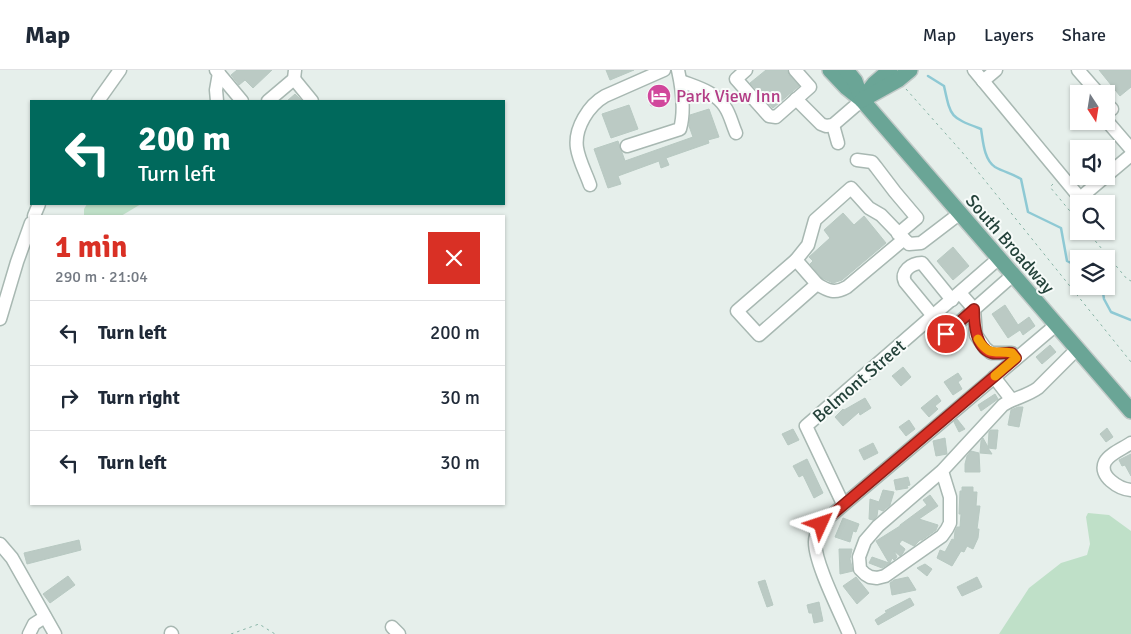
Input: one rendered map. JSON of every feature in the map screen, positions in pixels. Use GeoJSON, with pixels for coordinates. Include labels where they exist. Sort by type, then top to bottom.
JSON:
{"type":"FeatureCollection","features":[{"type":"Feature","properties":{"kind":"main road","name":"South Broadway"},"geometry":{"type":"LineString","coordinates":[[830,70],[847,88],[862,100],[1131,411]]}},
{"type":"Feature","properties":{"kind":"main road","name":"South Broadway"},"geometry":{"type":"LineString","coordinates":[[846,70],[855,81],[862,100]]}},
{"type":"Feature","properties":{"kind":"main road"},"geometry":{"type":"LineString","coordinates":[[862,100],[874,84],[890,70]]}},
{"type":"Feature","properties":{"kind":"main road"},"geometry":{"type":"LineString","coordinates":[[862,100],[898,80],[910,70]]}},
{"type":"Feature","properties":{"kind":"street"},"geometry":{"type":"LineString","coordinates":[[99,100],[120,70]]}},
{"type":"Feature","properties":{"kind":"street"},"geometry":{"type":"LineString","coordinates":[[590,185],[580,158],[577,142],[588,111],[598,100],[605,96],[650,73],[664,70]]}},
{"type":"Feature","properties":{"kind":"street"},"geometry":{"type":"LineString","coordinates":[[746,70],[736,79],[769,116],[776,116],[810,87],[795,70]]}},
{"type":"Feature","properties":{"kind":"street"},"geometry":{"type":"LineString","coordinates":[[974,70],[1080,198],[1095,185]]}},
{"type":"Feature","properties":{"kind":"street"},"geometry":{"type":"LineString","coordinates":[[983,81],[996,70]]}},
{"type":"Feature","properties":{"kind":"street"},"geometry":{"type":"LineString","coordinates":[[1078,70],[1091,85]]}},
{"type":"Feature","properties":{"kind":"street"},"geometry":{"type":"LineString","coordinates":[[217,100],[218,72]]}},
{"type":"Feature","properties":{"kind":"street"},"geometry":{"type":"LineString","coordinates":[[218,72],[241,100]]}},
{"type":"Feature","properties":{"kind":"street"},"geometry":{"type":"LineString","coordinates":[[269,100],[294,74],[311,100]]}},
{"type":"Feature","properties":{"kind":"street"},"geometry":{"type":"LineString","coordinates":[[679,76],[722,102],[736,133]]}},
{"type":"Feature","properties":{"kind":"street"},"geometry":{"type":"LineString","coordinates":[[627,146],[680,129],[682,113],[679,76]]}},
{"type":"Feature","properties":{"kind":"street"},"geometry":{"type":"LineString","coordinates":[[796,99],[821,124],[826,126],[833,125],[862,100]]}},
{"type":"Feature","properties":{"kind":"street"},"geometry":{"type":"LineString","coordinates":[[1115,122],[1131,149]]}},
{"type":"Feature","properties":{"kind":"street"},"geometry":{"type":"LineString","coordinates":[[833,125],[838,143]]}},
{"type":"Feature","properties":{"kind":"street"},"geometry":{"type":"LineString","coordinates":[[1115,168],[1131,155]]}},
{"type":"Feature","properties":{"kind":"street"},"geometry":{"type":"LineString","coordinates":[[796,260],[817,284],[826,290],[840,291],[847,287],[901,237],[917,218],[872,162],[858,160]]}},
{"type":"Feature","properties":{"kind":"street"},"geometry":{"type":"LineString","coordinates":[[817,284],[759,335],[737,311],[796,260],[808,245],[815,220],[851,188],[869,208],[881,215],[908,244],[922,244],[959,214]]}},
{"type":"Feature","properties":{"kind":"street"},"geometry":{"type":"LineString","coordinates":[[0,318],[16,262],[30,226]]}},
{"type":"Feature","properties":{"kind":"street","name":"Belmont Street"},"geometry":{"type":"LineString","coordinates":[[843,504],[806,426],[998,259]]}},
{"type":"Feature","properties":{"kind":"street"},"geometry":{"type":"LineString","coordinates":[[933,316],[903,277],[904,272],[908,268],[918,263],[922,263],[956,297],[974,309]]}},
{"type":"Feature","properties":{"kind":"street"},"geometry":{"type":"LineString","coordinates":[[946,334],[1013,275]]}},
{"type":"Feature","properties":{"kind":"street"},"geometry":{"type":"LineString","coordinates":[[974,309],[976,335],[984,348],[990,352],[1012,353],[1016,358]]}},
{"type":"Feature","properties":{"kind":"street"},"geometry":{"type":"LineString","coordinates":[[849,634],[816,553],[815,543],[818,528],[843,504],[1056,325]]}},
{"type":"Feature","properties":{"kind":"street"},"geometry":{"type":"LineString","coordinates":[[942,471],[950,497],[950,523],[942,536],[885,576],[877,578],[865,574],[860,569],[858,562],[860,549],[878,526],[942,471],[1003,405],[1011,399],[1031,393],[1038,388],[1077,348]]}},
{"type":"Feature","properties":{"kind":"street"},"geometry":{"type":"LineString","coordinates":[[994,377],[1011,399]]}},
{"type":"Feature","properties":{"kind":"street"},"geometry":{"type":"LineString","coordinates":[[1131,443],[1107,458],[1103,467],[1113,483],[1120,488],[1131,490]]}},
{"type":"Feature","properties":{"kind":"street"},"geometry":{"type":"LineString","coordinates":[[0,544],[12,558],[55,634]]}},
{"type":"Feature","properties":{"kind":"street"},"geometry":{"type":"LineString","coordinates":[[29,634],[34,624],[45,617]]}},
{"type":"Feature","properties":{"kind":"path"},"geometry":{"type":"LineString","coordinates":[[904,86],[962,152],[1131,362]]}},
{"type":"Feature","properties":{"kind":"path"},"geometry":{"type":"LineString","coordinates":[[1062,177],[1050,187],[1070,211]]}},
{"type":"Feature","properties":{"kind":"path"},"geometry":{"type":"LineString","coordinates":[[1094,240],[1127,279],[1131,281]]}},
{"type":"Feature","properties":{"kind":"path"},"geometry":{"type":"LineString","coordinates":[[231,634],[259,624],[275,634]]}},
{"type":"Feature","properties":{"kind":"green space"},"geometry":{"type":"Polygon","coordinates":[[[86,205],[139,205],[123,215],[84,215],[86,205]]]}},
{"type":"Feature","properties":{"kind":"green space"},"geometry":{"type":"Polygon","coordinates":[[[1088,513],[1109,515],[1131,531],[1131,634],[999,634],[1029,588],[1061,563],[1087,555],[1090,544],[1086,517],[1088,513]]]}},
{"type":"Feature","properties":{"kind":"building"},"geometry":{"type":"Polygon","coordinates":[[[237,70],[272,70],[253,88],[245,80],[239,85],[231,75],[237,70]]]}},
{"type":"Feature","properties":{"kind":"building"},"geometry":{"type":"Polygon","coordinates":[[[606,70],[634,70],[610,80],[606,70]]]}},
{"type":"Feature","properties":{"kind":"building"},"geometry":{"type":"Polygon","coordinates":[[[766,70],[787,70],[799,86],[773,108],[750,83],[766,70]]]}},
{"type":"Feature","properties":{"kind":"building"},"geometry":{"type":"Polygon","coordinates":[[[1099,70],[1131,70],[1131,87],[1120,96],[1115,90],[1115,85],[1111,85],[1099,70]]]}},
{"type":"Feature","properties":{"kind":"building","name":"Park View Inn"},"geometry":{"type":"Polygon","coordinates":[[[664,87],[670,101],[661,105],[660,103],[651,106],[647,97],[664,87]]]}},
{"type":"Feature","properties":{"kind":"building"},"geometry":{"type":"Polygon","coordinates":[[[295,94],[301,100],[288,100],[295,94]]]}},
{"type":"Feature","properties":{"kind":"building"},"geometry":{"type":"Polygon","coordinates":[[[629,105],[638,129],[611,138],[602,114],[629,105]]]}},
{"type":"Feature","properties":{"kind":"building"},"geometry":{"type":"Polygon","coordinates":[[[709,109],[719,137],[708,140],[709,143],[666,158],[669,165],[661,168],[659,161],[618,176],[621,184],[608,188],[594,149],[618,141],[625,161],[693,137],[689,126],[690,115],[709,109]]]}},
{"type":"Feature","properties":{"kind":"building"},"geometry":{"type":"Polygon","coordinates":[[[843,213],[854,225],[864,216],[886,243],[842,280],[833,283],[822,278],[810,264],[813,261],[809,257],[830,238],[824,230],[843,213]]]}},
{"type":"Feature","properties":{"kind":"building"},"geometry":{"type":"Polygon","coordinates":[[[953,247],[969,266],[953,280],[937,261],[953,247]]]}},
{"type":"Feature","properties":{"kind":"building"},"geometry":{"type":"Polygon","coordinates":[[[1005,305],[1018,325],[1029,317],[1035,326],[1023,335],[1020,330],[1008,338],[992,314],[1005,305]]]}},
{"type":"Feature","properties":{"kind":"building"},"geometry":{"type":"Polygon","coordinates":[[[1050,345],[1056,352],[1042,364],[1036,357],[1050,345]]]}},
{"type":"Feature","properties":{"kind":"building"},"geometry":{"type":"Polygon","coordinates":[[[903,367],[911,377],[901,386],[892,376],[903,367]]]}},
{"type":"Feature","properties":{"kind":"building"},"geometry":{"type":"Polygon","coordinates":[[[958,373],[962,379],[958,382],[962,389],[953,395],[944,382],[958,373]]]}},
{"type":"Feature","properties":{"kind":"building"},"geometry":{"type":"Polygon","coordinates":[[[995,394],[998,399],[981,411],[978,405],[995,394]]]}},
{"type":"Feature","properties":{"kind":"building"},"geometry":{"type":"Polygon","coordinates":[[[937,395],[941,401],[935,406],[938,409],[929,417],[921,408],[937,395]]]}},
{"type":"Feature","properties":{"kind":"building"},"geometry":{"type":"Polygon","coordinates":[[[865,398],[871,408],[860,415],[859,412],[843,426],[835,417],[843,409],[865,398]]]}},
{"type":"Feature","properties":{"kind":"building"},"geometry":{"type":"Polygon","coordinates":[[[1023,407],[1019,427],[1008,425],[1011,410],[1023,407]]]}},
{"type":"Feature","properties":{"kind":"building"},"geometry":{"type":"Polygon","coordinates":[[[957,419],[965,429],[959,432],[954,422],[957,419]]]}},
{"type":"Feature","properties":{"kind":"building"},"geometry":{"type":"Polygon","coordinates":[[[909,420],[915,429],[906,436],[899,427],[909,420]]]}},
{"type":"Feature","properties":{"kind":"building"},"geometry":{"type":"Polygon","coordinates":[[[1107,428],[1113,437],[1106,442],[1100,434],[1107,428]]]}},
{"type":"Feature","properties":{"kind":"building"},"geometry":{"type":"Polygon","coordinates":[[[793,429],[799,440],[788,445],[782,434],[793,429]]]}},
{"type":"Feature","properties":{"kind":"building"},"geometry":{"type":"Polygon","coordinates":[[[991,430],[998,430],[996,449],[988,448],[992,454],[980,453],[983,438],[988,447],[989,432],[991,430]]]}},
{"type":"Feature","properties":{"kind":"building"},"geometry":{"type":"Polygon","coordinates":[[[945,438],[947,454],[936,456],[933,441],[945,438]]]}},
{"type":"Feature","properties":{"kind":"building"},"geometry":{"type":"Polygon","coordinates":[[[873,443],[878,453],[864,460],[859,450],[873,443]]]}},
{"type":"Feature","properties":{"kind":"building"},"geometry":{"type":"Polygon","coordinates":[[[971,451],[979,453],[980,472],[965,472],[967,456],[971,451]]]}},
{"type":"Feature","properties":{"kind":"building"},"geometry":{"type":"Polygon","coordinates":[[[1131,454],[1131,476],[1125,465],[1122,466],[1119,460],[1131,454]]]}},
{"type":"Feature","properties":{"kind":"building"},"geometry":{"type":"Polygon","coordinates":[[[807,459],[823,493],[814,498],[803,475],[799,477],[793,466],[807,459]]]}},
{"type":"Feature","properties":{"kind":"building"},"geometry":{"type":"Polygon","coordinates":[[[908,477],[910,485],[907,486],[908,488],[896,490],[894,480],[908,477]]]}},
{"type":"Feature","properties":{"kind":"building"},"geometry":{"type":"Polygon","coordinates":[[[962,487],[973,487],[973,492],[977,492],[976,506],[980,506],[977,529],[979,529],[978,538],[973,549],[967,546],[964,552],[961,551],[952,566],[937,558],[940,550],[945,552],[952,539],[954,540],[955,531],[957,527],[960,527],[960,491],[962,491],[962,487]]]}},
{"type":"Feature","properties":{"kind":"building"},"geometry":{"type":"Polygon","coordinates":[[[883,490],[894,492],[890,505],[883,511],[878,509],[877,516],[873,520],[869,519],[870,499],[879,502],[883,490]]]}},
{"type":"Feature","properties":{"kind":"building"},"geometry":{"type":"Polygon","coordinates":[[[930,495],[938,506],[919,519],[938,525],[936,530],[914,546],[902,540],[899,544],[905,549],[903,553],[900,556],[894,551],[897,557],[894,560],[892,558],[890,563],[882,568],[869,563],[872,557],[889,563],[876,541],[900,526],[927,505],[923,500],[930,495]]]}},
{"type":"Feature","properties":{"kind":"building"},"geometry":{"type":"Polygon","coordinates":[[[843,518],[859,524],[856,532],[853,531],[850,542],[835,537],[843,518]]]}},
{"type":"Feature","properties":{"kind":"building"},"geometry":{"type":"Polygon","coordinates":[[[79,540],[81,550],[27,564],[24,553],[79,540]]]}},
{"type":"Feature","properties":{"kind":"building"},"geometry":{"type":"Polygon","coordinates":[[[839,549],[852,549],[850,559],[853,571],[840,574],[839,549]]]}},
{"type":"Feature","properties":{"kind":"building"},"geometry":{"type":"Polygon","coordinates":[[[925,564],[932,569],[927,576],[917,568],[925,564]]]}},
{"type":"Feature","properties":{"kind":"building"},"geometry":{"type":"Polygon","coordinates":[[[68,576],[75,585],[50,603],[43,594],[68,576]]]}},
{"type":"Feature","properties":{"kind":"building"},"geometry":{"type":"Polygon","coordinates":[[[856,577],[869,593],[857,604],[843,586],[856,577]]]}},
{"type":"Feature","properties":{"kind":"building"},"geometry":{"type":"Polygon","coordinates":[[[908,577],[916,590],[892,595],[890,583],[894,580],[908,577]]]}},
{"type":"Feature","properties":{"kind":"building"},"geometry":{"type":"Polygon","coordinates":[[[977,577],[982,587],[962,596],[957,587],[977,577]]]}},
{"type":"Feature","properties":{"kind":"building"},"geometry":{"type":"Polygon","coordinates":[[[765,580],[773,605],[767,607],[758,582],[765,580]]]}},
{"type":"Feature","properties":{"kind":"building"},"geometry":{"type":"Polygon","coordinates":[[[910,598],[914,605],[878,625],[875,620],[887,612],[885,611],[910,598]]]}},
{"type":"Feature","properties":{"kind":"building"},"geometry":{"type":"Polygon","coordinates":[[[819,602],[823,621],[814,623],[812,613],[809,613],[807,605],[819,602]]]}},
{"type":"Feature","properties":{"kind":"waterway"},"geometry":{"type":"LineString","coordinates":[[928,76],[944,86],[948,105],[954,115],[963,122],[981,129],[985,150],[991,164],[1021,179],[1028,212],[1061,228],[1067,261],[1070,262]]}},
{"type":"Feature","properties":{"kind":"waterway"},"geometry":{"type":"LineString","coordinates":[[1103,295],[1111,312],[1131,320]]}},
{"type":"Feature","properties":{"kind":"slow traffic"},"geometry":{"type":"LineString","coordinates":[[978,339],[984,348],[990,352],[1012,353],[1016,358],[995,376]]}},
{"type":"Feature","properties":{"kind":"place","name":"Park View Inn"},"geometry":{"type":"Point","coordinates":[659,96]}},
{"type":"Feature","properties":{"kind":"route"},"geometry":{"type":"LineString","coordinates":[[821,524],[1016,358],[1012,353],[990,352],[984,348],[976,335],[974,309],[946,334]]}}]}
